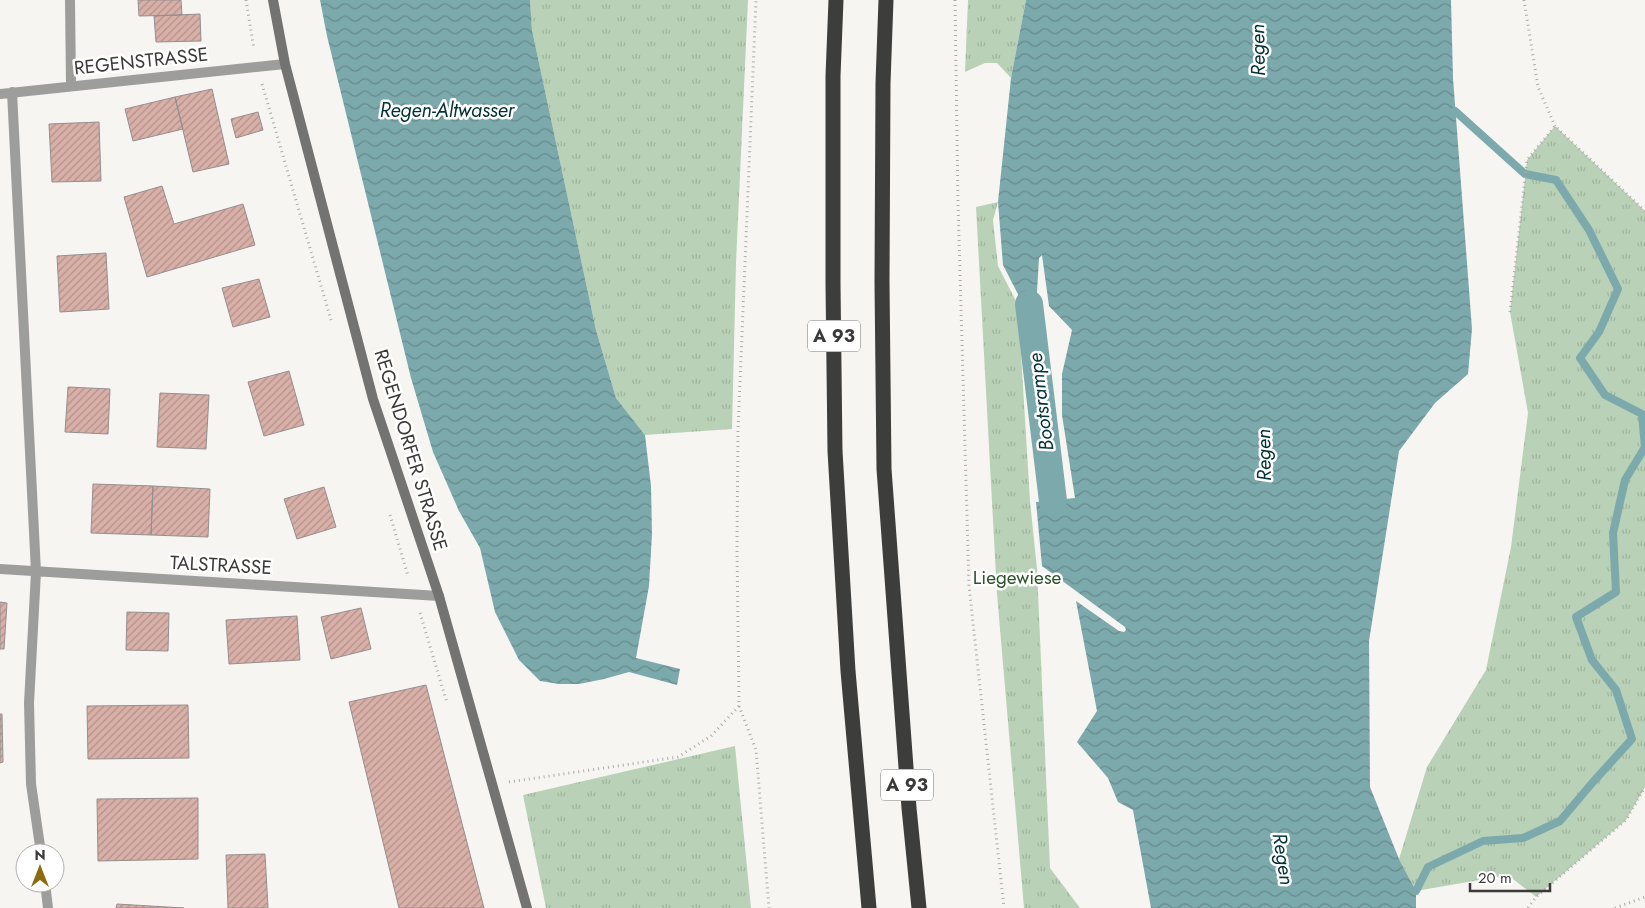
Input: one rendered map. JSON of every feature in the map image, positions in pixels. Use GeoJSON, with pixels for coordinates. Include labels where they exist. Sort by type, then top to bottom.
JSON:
{"type":"FeatureCollection","features":[{"type":"Feature","properties":{"kind":"highway","name":"A 93"},"geometry":{"type":"LineString","coordinates":[[836,0],[833,76],[835,451],[848,671],[869,908]]}},
{"type":"Feature","properties":{"kind":"highway","name":"A 93"},"geometry":{"type":"LineString","coordinates":[[886,0],[883,93],[882,282],[884,469],[909,808],[919,908]]}},
{"type":"Feature","properties":{"kind":"street"},"geometry":{"type":"LineString","coordinates":[[70,0],[71,85]]}},
{"type":"Feature","properties":{"kind":"street","name":"REGENDORFER STRASSE"},"geometry":{"type":"LineString","coordinates":[[273,0],[285,64],[374,399],[439,596],[527,908]]}},
{"type":"Feature","properties":{"kind":"street","name":"REGENSTRASSE"},"geometry":{"type":"LineString","coordinates":[[0,94],[71,85],[285,64]]}},
{"type":"Feature","properties":{"kind":"street"},"geometry":{"type":"LineString","coordinates":[[12,92],[36,572],[29,703],[31,784],[40,843]]}},
{"type":"Feature","properties":{"kind":"street","name":"TALSTRASSE"},"geometry":{"type":"LineString","coordinates":[[0,569],[439,596]]}},
{"type":"Feature","properties":{"kind":"street"},"geometry":{"type":"LineString","coordinates":[[46,893],[48,908]]}},
{"type":"Feature","properties":{"kind":"path"},"geometry":{"type":"LineString","coordinates":[[756,0],[738,430],[739,706],[756,750],[769,908]]}},
{"type":"Feature","properties":{"kind":"path"},"geometry":{"type":"LineString","coordinates":[[955,0],[958,203],[969,586],[1004,908]]}},
{"type":"Feature","properties":{"kind":"path"},"geometry":{"type":"LineString","coordinates":[[1524,0],[1538,88],[1556,126],[1645,211]]}},
{"type":"Feature","properties":{"kind":"path"},"geometry":{"type":"LineString","coordinates":[[1510,312],[1527,160],[1556,126]]}},
{"type":"Feature","properties":{"kind":"path"},"geometry":{"type":"LineString","coordinates":[[492,785],[678,757],[711,736],[739,706]]}},
{"type":"Feature","properties":{"kind":"path"},"geometry":{"type":"LineString","coordinates":[[1528,908],[1536,897],[1626,820],[1645,787]]}},
{"type":"Feature","properties":{"kind":"path"},"geometry":{"type":"LineString","coordinates":[[1615,908],[1645,897]]}},
{"type":"Feature","properties":{"kind":"green space"},"geometry":{"type":"Polygon","coordinates":[[[530,0],[748,0],[736,263],[732,429],[645,435],[616,398],[596,330],[532,30],[530,0]]]}},
{"type":"Feature","properties":{"kind":"green space"},"geometry":{"type":"Polygon","coordinates":[[[968,0],[1026,0],[1011,78],[997,63],[985,63],[965,72],[968,0]]]}},
{"type":"Feature","properties":{"kind":"green space"},"geometry":{"type":"Polygon","coordinates":[[[1555,126],[1645,211],[1645,787],[1626,820],[1536,897],[1508,875],[1416,891],[1399,859],[1427,767],[1486,670],[1511,547],[1528,413],[1510,312],[1527,160],[1555,126]]]}},
{"type":"Feature","properties":{"kind":"green space","name":"Liegewiese"},"geometry":{"type":"Polygon","coordinates":[[[998,202],[993,220],[998,266],[1018,305],[1030,501],[1037,569],[1050,868],[1080,908],[1024,908],[997,594],[976,207],[998,202]]]}},
{"type":"Feature","properties":{"kind":"green space"},"geometry":{"type":"Polygon","coordinates":[[[735,746],[751,908],[546,908],[523,795],[735,746]]]}},
{"type":"Feature","properties":{"kind":"water","name":"Regen-Altwasser"},"geometry":{"type":"Polygon","coordinates":[[[320,0],[530,0],[532,30],[596,330],[616,398],[645,435],[651,486],[652,534],[649,586],[636,658],[680,669],[677,685],[629,672],[579,684],[559,684],[540,681],[519,660],[495,612],[480,548],[459,511],[433,452],[411,378],[327,36],[320,0]]]}},
{"type":"Feature","properties":{"kind":"water","name":"Regen"},"geometry":{"type":"Polygon","coordinates":[[[1026,0],[1451,0],[1453,78],[1472,329],[1468,374],[1435,403],[1399,451],[1369,641],[1370,787],[1399,859],[1416,891],[1416,908],[1151,908],[1133,810],[1118,802],[1108,778],[1077,742],[1097,711],[1076,601],[1119,631],[1124,632],[1126,630],[1125,627],[1042,566],[1036,502],[1075,498],[1062,415],[1062,374],[1072,330],[1049,306],[1042,255],[1039,258],[1036,309],[1029,304],[1023,304],[1003,265],[998,202],[1011,78],[1026,0]]]}},
{"type":"Feature","properties":{"kind":"building"},"geometry":{"type":"Polygon","coordinates":[[[138,0],[181,0],[182,15],[139,16],[138,0]]]}},
{"type":"Feature","properties":{"kind":"building"},"geometry":{"type":"Polygon","coordinates":[[[200,14],[201,41],[156,42],[154,16],[200,14]]]}},
{"type":"Feature","properties":{"kind":"building"},"geometry":{"type":"Polygon","coordinates":[[[212,89],[229,164],[193,172],[175,97],[212,89]]]}},
{"type":"Feature","properties":{"kind":"building"},"geometry":{"type":"Polygon","coordinates":[[[175,97],[183,129],[133,141],[125,109],[175,97]]]}},
{"type":"Feature","properties":{"kind":"building"},"geometry":{"type":"Polygon","coordinates":[[[258,112],[263,130],[236,138],[231,119],[258,112]]]}},
{"type":"Feature","properties":{"kind":"building"},"geometry":{"type":"Polygon","coordinates":[[[99,122],[101,181],[52,182],[49,124],[99,122]]]}},
{"type":"Feature","properties":{"kind":"building"},"geometry":{"type":"Polygon","coordinates":[[[162,186],[174,224],[243,204],[255,245],[147,277],[124,197],[162,186]]]}},
{"type":"Feature","properties":{"kind":"building"},"geometry":{"type":"Polygon","coordinates":[[[106,253],[109,309],[60,312],[57,256],[106,253]]]}},
{"type":"Feature","properties":{"kind":"building"},"geometry":{"type":"Polygon","coordinates":[[[259,279],[270,317],[233,327],[222,288],[259,279]]]}},
{"type":"Feature","properties":{"kind":"building"},"geometry":{"type":"Polygon","coordinates":[[[289,371],[304,425],[264,436],[248,382],[289,371]]]}},
{"type":"Feature","properties":{"kind":"building"},"geometry":{"type":"Polygon","coordinates":[[[68,387],[110,389],[108,434],[65,432],[68,387]]]}},
{"type":"Feature","properties":{"kind":"building"},"geometry":{"type":"Polygon","coordinates":[[[160,393],[209,395],[206,449],[157,447],[160,393]]]}},
{"type":"Feature","properties":{"kind":"building"},"geometry":{"type":"Polygon","coordinates":[[[93,484],[153,486],[151,535],[91,533],[93,484]]]}},
{"type":"Feature","properties":{"kind":"building"},"geometry":{"type":"Polygon","coordinates":[[[153,486],[210,489],[208,537],[151,535],[153,486]]]}},
{"type":"Feature","properties":{"kind":"building"},"geometry":{"type":"Polygon","coordinates":[[[324,487],[336,527],[297,539],[284,499],[324,487]]]}},
{"type":"Feature","properties":{"kind":"building"},"geometry":{"type":"Polygon","coordinates":[[[0,602],[7,603],[4,649],[0,649],[0,602]]]}},
{"type":"Feature","properties":{"kind":"building"},"geometry":{"type":"Polygon","coordinates":[[[361,608],[371,649],[331,659],[321,617],[361,608]]]}},
{"type":"Feature","properties":{"kind":"building"},"geometry":{"type":"Polygon","coordinates":[[[127,612],[169,613],[168,651],[126,650],[127,612]]]}},
{"type":"Feature","properties":{"kind":"building"},"geometry":{"type":"Polygon","coordinates":[[[297,616],[300,660],[229,664],[226,620],[297,616]]]}},
{"type":"Feature","properties":{"kind":"building"},"geometry":{"type":"Polygon","coordinates":[[[426,685],[484,908],[399,908],[349,702],[426,685]]]}},
{"type":"Feature","properties":{"kind":"building"},"geometry":{"type":"Polygon","coordinates":[[[188,705],[189,758],[88,759],[87,706],[188,705]]]}},
{"type":"Feature","properties":{"kind":"building"},"geometry":{"type":"Polygon","coordinates":[[[0,714],[2,714],[3,762],[0,763],[0,714]]]}},
{"type":"Feature","properties":{"kind":"building"},"geometry":{"type":"Polygon","coordinates":[[[198,798],[198,859],[98,861],[97,799],[198,798]]]}},
{"type":"Feature","properties":{"kind":"building"},"geometry":{"type":"Polygon","coordinates":[[[265,854],[268,908],[228,908],[226,855],[265,854]]]}},
{"type":"Feature","properties":{"kind":"building"},"geometry":{"type":"Polygon","coordinates":[[[117,904],[184,908],[116,908],[117,904]]]}},
{"type":"Feature","properties":{"kind":"waterway"},"geometry":{"type":"LineString","coordinates":[[1416,891],[1428,867],[1483,841],[1523,838],[1560,821],[1632,739],[1616,690],[1592,660],[1576,617],[1616,592],[1613,533],[1625,480],[1645,447],[1642,414],[1605,395],[1580,358],[1599,332],[1618,289],[1589,230],[1556,180],[1525,174],[1455,111]]}},
{"type":"Feature","properties":{"kind":"waterway","name":"Bootsrampe"},"geometry":{"type":"LineString","coordinates":[[1029,304],[1053,501]]}}]}
